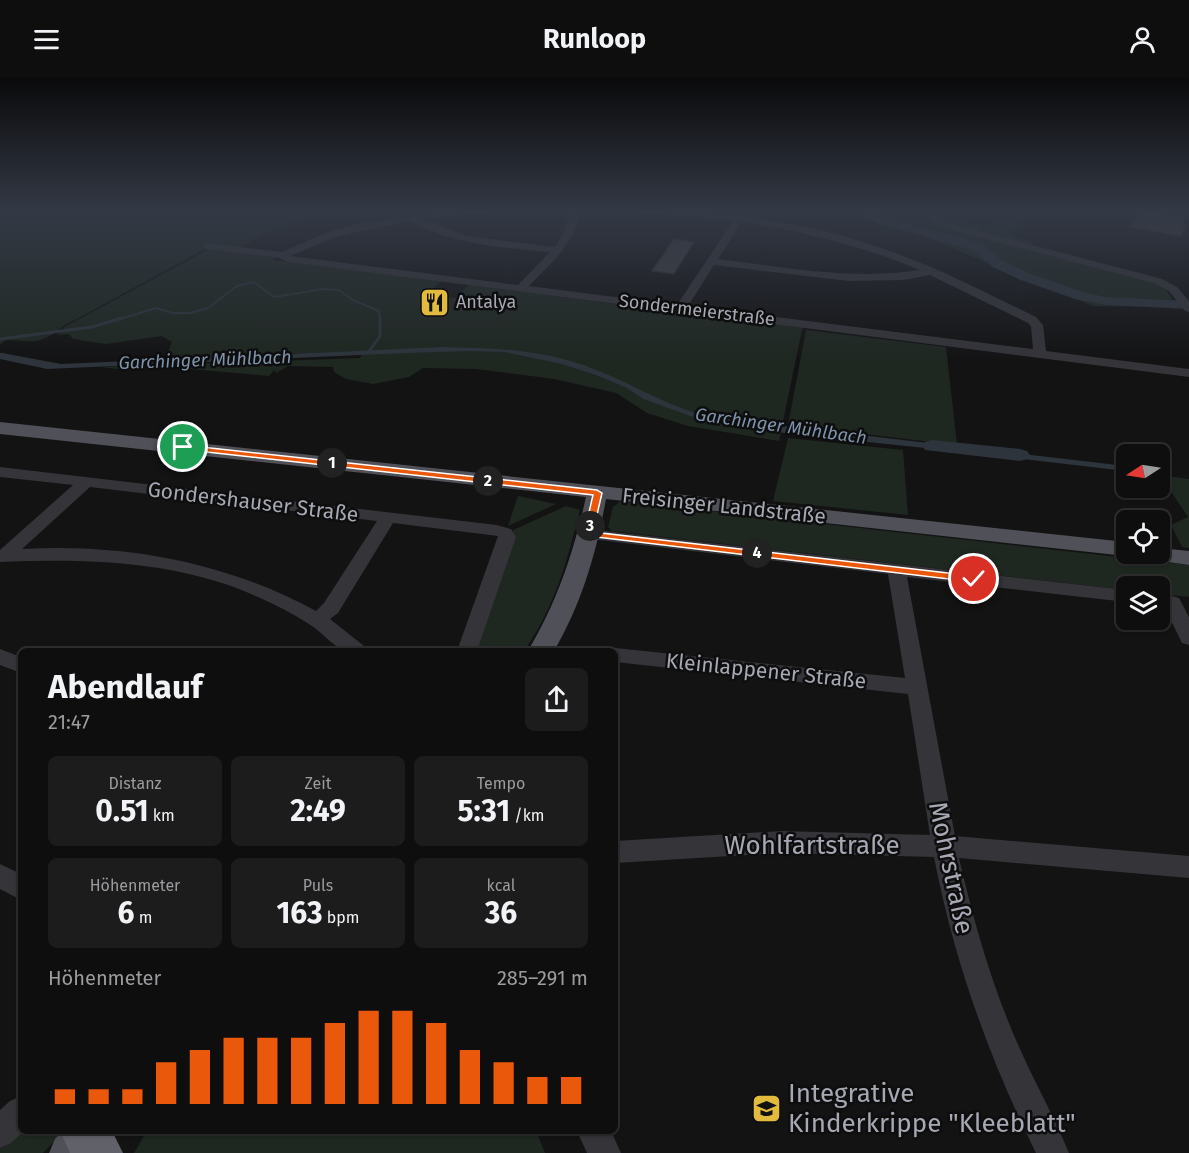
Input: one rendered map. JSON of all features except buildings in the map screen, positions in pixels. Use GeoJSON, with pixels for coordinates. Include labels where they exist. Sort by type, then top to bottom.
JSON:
{"type":"FeatureCollection","features":[{"type":"Feature","properties":{"kind":"main road","name":"Freisinger Landstraße"},"geometry":{"type":"LineString","coordinates":[[0,428],[1116,548]]}},
{"type":"Feature","properties":{"kind":"main road"},"geometry":{"type":"LineString","coordinates":[[546,648],[570,599],[597,493]]}},
{"type":"Feature","properties":{"kind":"main road"},"geometry":{"type":"LineString","coordinates":[[1170,556],[1189,558]]}},
{"type":"Feature","properties":{"kind":"street","name":"Sondermeierstraße"},"geometry":{"type":"LineString","coordinates":[[299,260],[1189,373]]}},
{"type":"Feature","properties":{"kind":"street"},"geometry":{"type":"LineString","coordinates":[[521,288],[547,260]]}},
{"type":"Feature","properties":{"kind":"street"},"geometry":{"type":"LineString","coordinates":[[903,260],[1032,320],[1037,325],[1040,354]]}},
{"type":"Feature","properties":{"kind":"street"},"geometry":{"type":"LineString","coordinates":[[1080,260],[1158,281],[1173,289],[1187,306]]}},
{"type":"Feature","properties":{"kind":"street"},"geometry":{"type":"LineString","coordinates":[[680,309],[710,261],[854,277],[900,277],[930,272]]}},
{"type":"Feature","properties":{"kind":"street","name":"Gondershauser Straße"},"geometry":{"type":"LineString","coordinates":[[0,472],[497,530],[505,533],[507,537],[468,648]]}},
{"type":"Feature","properties":{"kind":"street"},"geometry":{"type":"LineString","coordinates":[[2,556],[85,483]]}},
{"type":"Feature","properties":{"kind":"street"},"geometry":{"type":"LineString","coordinates":[[317,620],[332,608],[388,517]]}},
{"type":"Feature","properties":{"kind":"street"},"geometry":{"type":"LineString","coordinates":[[588,534],[1116,595]]}},
{"type":"Feature","properties":{"kind":"street"},"geometry":{"type":"LineString","coordinates":[[2,556],[110,556],[167,564],[254,588],[317,620],[353,648]]}},
{"type":"Feature","properties":{"kind":"street","name":"Mohrstraße"},"geometry":{"type":"LineString","coordinates":[[897,570],[944,847],[960,917],[977,976],[1023,1092],[1053,1153]]}},
{"type":"Feature","properties":{"kind":"street"},"geometry":{"type":"LineString","coordinates":[[1173,602],[1189,638]]}},
{"type":"Feature","properties":{"kind":"street","name":"Kleinlappener Straße"},"geometry":{"type":"LineString","coordinates":[[618,655],[917,687]]}},
{"type":"Feature","properties":{"kind":"street"},"geometry":{"type":"LineString","coordinates":[[0,656],[18,665]]}},
{"type":"Feature","properties":{"kind":"street","name":"Wohlfartstraße"},"geometry":{"type":"LineString","coordinates":[[618,852],[788,842],[944,847],[1189,867]]}},
{"type":"Feature","properties":{"kind":"street"},"geometry":{"type":"LineString","coordinates":[[0,875],[18,886]]}},
{"type":"Feature","properties":{"kind":"street"},"geometry":{"type":"LineString","coordinates":[[0,1132],[18,1115]]}},
{"type":"Feature","properties":{"kind":"street"},"geometry":{"type":"LineString","coordinates":[[595,1134],[605,1153]]}},
{"type":"Feature","properties":{"kind":"shaded area"},"geometry":{"type":"Polygon","coordinates":[[[0,260],[184,260],[72,321],[50,336],[32,341],[6,340],[0,345],[0,260]]]}},
{"type":"Feature","properties":{"kind":"shaded area"},"geometry":{"type":"Polygon","coordinates":[[[189,260],[274,260],[441,281],[428,294],[455,298],[469,285],[684,313],[704,313],[803,325],[779,441],[688,426],[647,413],[616,393],[554,379],[476,369],[423,368],[409,377],[373,384],[346,379],[334,372],[333,367],[288,366],[276,373],[274,370],[269,376],[178,368],[126,370],[101,367],[360,358],[363,351],[164,359],[170,356],[168,352],[172,342],[162,336],[106,344],[73,339],[69,334],[56,335],[62,332],[64,327],[189,260]]]}},
{"type":"Feature","properties":{"kind":"shaded area"},"geometry":{"type":"Polygon","coordinates":[[[981,260],[1075,260],[1155,283],[1165,288],[1177,307],[1093,306],[981,260]]]}},
{"type":"Feature","properties":{"kind":"shaded area"},"geometry":{"type":"Polygon","coordinates":[[[806,330],[946,347],[957,445],[788,425],[806,330]]]}},
{"type":"Feature","properties":{"kind":"shaded area"},"geometry":{"type":"Polygon","coordinates":[[[788,438],[903,450],[908,515],[773,501],[788,438]]]}},
{"type":"Feature","properties":{"kind":"shaded area"},"geometry":{"type":"Polygon","coordinates":[[[1170,476],[1189,479],[1189,548],[1182,547],[1171,525],[1188,517],[1170,490],[1170,476]]]}},
{"type":"Feature","properties":{"kind":"shaded area"},"geometry":{"type":"Polygon","coordinates":[[[518,496],[556,504],[508,526],[518,496]]]}},
{"type":"Feature","properties":{"kind":"shaded area"},"geometry":{"type":"Polygon","coordinates":[[[621,501],[1116,557],[1116,564],[1170,563],[1189,565],[1189,597],[1170,595],[1170,576],[1116,576],[1116,589],[612,531],[608,527],[613,507],[621,501]]]}},
{"type":"Feature","properties":{"kind":"shaded area"},"geometry":{"type":"Polygon","coordinates":[[[566,506],[580,510],[559,583],[544,618],[526,648],[475,648],[514,539],[513,530],[566,506]]]}},
{"type":"Feature","properties":{"kind":"shaded area"},"geometry":{"type":"Polygon","coordinates":[[[18,1133],[61,1134],[43,1153],[0,1153],[0,1148],[18,1133]]]}},
{"type":"Feature","properties":{"kind":"shaded area"},"geometry":{"type":"Polygon","coordinates":[[[145,1134],[537,1134],[545,1153],[134,1153],[145,1134]]]}},
{"type":"Feature","properties":{"kind":"water"},"geometry":{"type":"Polygon","coordinates":[[[444,347],[511,350],[560,358],[594,369],[676,406],[710,417],[962,447],[964,452],[790,434],[696,418],[643,399],[627,388],[596,375],[562,364],[505,352],[405,353],[47,369],[0,359],[0,353],[2,353],[61,364],[444,347]]]}},
{"type":"Feature","properties":{"kind":"water"},"geometry":{"type":"Polygon","coordinates":[[[988,450],[1116,465],[1116,470],[989,455],[988,450]]]}},
{"type":"Feature","properties":{"kind":"waterway"},"geometry":{"type":"LineString","coordinates":[[993,260],[1026,277],[1080,296],[1106,301],[1189,305]]}},
{"type":"Feature","properties":{"kind":"waterway","name":"Garchinger Mühlbach"},"geometry":{"type":"LineString","coordinates":[[117,320],[156,308],[172,313],[190,313],[208,308],[237,286],[254,282],[274,297],[323,289],[339,290],[353,300],[379,311],[380,320]]}},
{"type":"Feature","properties":{"kind":"waterway","name":"Garchinger Mühlbach"},"geometry":{"type":"LineString","coordinates":[[0,339],[92,327],[122,318]]}},
{"type":"Feature","properties":{"kind":"waterway","name":"Garchinger Mühlbach"},"geometry":{"type":"LineString","coordinates":[[373,352],[370,350],[380,336],[380,320]]}},
{"type":"Feature","properties":{"kind":"waterway","name":"Garchinger Mühlbach"},"geometry":{"type":"LineString","coordinates":[[932,446],[1020,455]]}},
{"type":"Feature","properties":{"kind":"place","name":"Antalya"},"geometry":{"type":"Point","coordinates":[435,302]}},
{"type":"Feature","properties":{"kind":"place","name":"Integrative Kinderkrippe \"Kleeblatt\""},"geometry":{"type":"Point","coordinates":[767,1108]}},
{"type":"Feature","properties":{"kind":"route"},"geometry":{"type":"LineString","coordinates":[[183,447],[597,493],[588,534],[974,579]]}}]}
